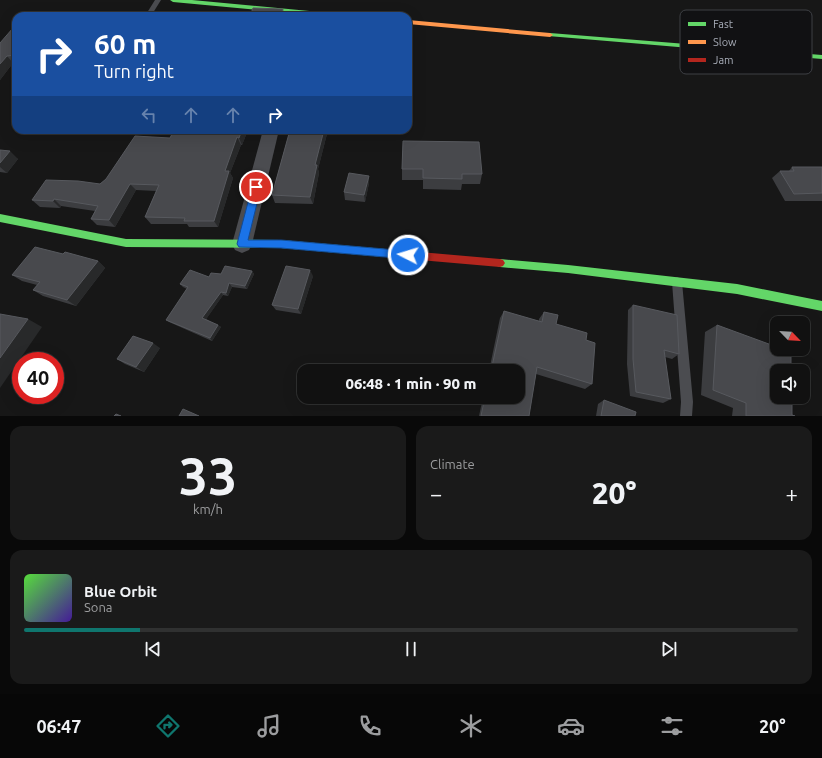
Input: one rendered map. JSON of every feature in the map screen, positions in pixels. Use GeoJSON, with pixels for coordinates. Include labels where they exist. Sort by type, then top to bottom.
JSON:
{"type":"FeatureCollection","features":[{"type":"Feature","properties":{"kind":"main road"},"geometry":{"type":"LineString","coordinates":[[173,0],[283,12]]}},
{"type":"Feature","properties":{"kind":"main road"},"geometry":{"type":"LineString","coordinates":[[412,22],[680,46]]}},
{"type":"Feature","properties":{"kind":"main road"},"geometry":{"type":"LineString","coordinates":[[812,56],[822,57]]}},
{"type":"Feature","properties":{"kind":"main road"},"geometry":{"type":"LineString","coordinates":[[0,218],[126,243],[281,244],[568,269],[737,290],[822,306]]}},
{"type":"Feature","properties":{"kind":"street"},"geometry":{"type":"LineString","coordinates":[[242,244],[270,134]]}},
{"type":"Feature","properties":{"kind":"lane"},"geometry":{"type":"LineString","coordinates":[[150,12],[158,0]]}},
{"type":"Feature","properties":{"kind":"lane"},"geometry":{"type":"LineString","coordinates":[[678,282],[688,402],[686,416]]}},
{"type":"Feature","properties":{"kind":"building"},"geometry":{"type":"Polygon","coordinates":[[[253,8],[283,9],[282,12],[252,12],[253,8]]]}},
{"type":"Feature","properties":{"kind":"building"},"geometry":{"type":"Polygon","coordinates":[[[12,29],[12,55],[7,56],[0,64],[0,43],[12,29]]]}},
{"type":"Feature","properties":{"kind":"building"},"geometry":{"type":"Polygon","coordinates":[[[172,134],[240,134],[239,138],[237,137],[225,171],[229,171],[214,221],[184,221],[185,218],[145,217],[159,185],[130,184],[109,220],[91,219],[98,206],[54,199],[53,201],[32,200],[46,180],[78,181],[100,184],[106,179],[135,136],[170,138],[172,134]]]}},
{"type":"Feature","properties":{"kind":"building"},"geometry":{"type":"Polygon","coordinates":[[[289,134],[323,134],[315,165],[317,165],[310,197],[272,195],[289,134]]]}},
{"type":"Feature","properties":{"kind":"building"},"geometry":{"type":"Polygon","coordinates":[[[403,141],[479,142],[482,174],[462,174],[462,179],[423,178],[423,169],[402,169],[403,141]]]}},
{"type":"Feature","properties":{"kind":"building"},"geometry":{"type":"Polygon","coordinates":[[[0,150],[10,151],[0,163],[0,150]]]}},
{"type":"Feature","properties":{"kind":"building"},"geometry":{"type":"Polygon","coordinates":[[[792,167],[822,167],[822,193],[794,194],[780,171],[794,171],[792,167]]]}},
{"type":"Feature","properties":{"kind":"building"},"geometry":{"type":"Polygon","coordinates":[[[349,173],[369,176],[364,195],[344,192],[349,173]]]}},
{"type":"Feature","properties":{"kind":"building"},"geometry":{"type":"Polygon","coordinates":[[[35,247],[63,254],[65,252],[98,261],[67,300],[33,290],[40,282],[12,275],[35,247]]]}},
{"type":"Feature","properties":{"kind":"building"},"geometry":{"type":"Polygon","coordinates":[[[225,266],[252,271],[245,286],[229,283],[226,293],[221,292],[202,318],[218,325],[210,338],[166,320],[188,287],[180,284],[190,270],[209,277],[211,273],[221,274],[225,266]]]}},
{"type":"Feature","properties":{"kind":"building"},"geometry":{"type":"Polygon","coordinates":[[[286,266],[310,270],[298,309],[272,305],[286,266]]]}},
{"type":"Feature","properties":{"kind":"building"},"geometry":{"type":"Polygon","coordinates":[[[633,305],[677,315],[679,354],[664,350],[671,399],[636,392],[633,359],[633,305]]]}},
{"type":"Feature","properties":{"kind":"building"},"geometry":{"type":"Polygon","coordinates":[[[504,311],[542,322],[544,312],[558,315],[556,324],[587,333],[586,340],[595,343],[592,384],[537,367],[529,416],[481,416],[484,404],[525,404],[525,364],[493,364],[504,311]]]}},
{"type":"Feature","properties":{"kind":"building"},"geometry":{"type":"Polygon","coordinates":[[[0,314],[28,319],[0,358],[0,314]]]}},
{"type":"Feature","properties":{"kind":"building"},"geometry":{"type":"Polygon","coordinates":[[[717,325],[770,344],[770,356],[791,356],[791,364],[770,364],[770,404],[792,404],[792,415],[795,416],[746,416],[746,403],[713,390],[717,325]]]}},
{"type":"Feature","properties":{"kind":"building"},"geometry":{"type":"Polygon","coordinates":[[[133,336],[153,343],[136,367],[117,359],[133,336]]]}},
{"type":"Feature","properties":{"kind":"building"},"geometry":{"type":"Polygon","coordinates":[[[604,400],[636,412],[635,416],[601,416],[604,400]]]}},
{"type":"Feature","properties":{"kind":"building"},"geometry":{"type":"Polygon","coordinates":[[[183,409],[199,416],[179,416],[183,409]]]}},
{"type":"Feature","properties":{"kind":"traffic: fast"},"geometry":{"type":"LineString","coordinates":[[173,0],[299,12]]}},
{"type":"Feature","properties":{"kind":"traffic: fast"},"geometry":{"type":"LineString","coordinates":[[550,35],[680,46]]}},
{"type":"Feature","properties":{"kind":"traffic: fast"},"geometry":{"type":"LineString","coordinates":[[812,56],[822,57]]}},
{"type":"Feature","properties":{"kind":"traffic: fast"},"geometry":{"type":"LineString","coordinates":[[0,218],[126,243],[281,244],[385,253]]}},
{"type":"Feature","properties":{"kind":"traffic: fast"},"geometry":{"type":"LineString","coordinates":[[500,263],[568,269],[737,289],[822,306]]}},
{"type":"Feature","properties":{"kind":"traffic: slow"},"geometry":{"type":"LineString","coordinates":[[412,22],[550,35]]}},
{"type":"Feature","properties":{"kind":"traffic: jam"},"geometry":{"type":"LineString","coordinates":[[385,253],[500,263]]}},
{"type":"Feature","properties":{"kind":"route"},"geometry":{"type":"LineString","coordinates":[[256,187],[242,244],[281,244],[408,255]]}}]}
